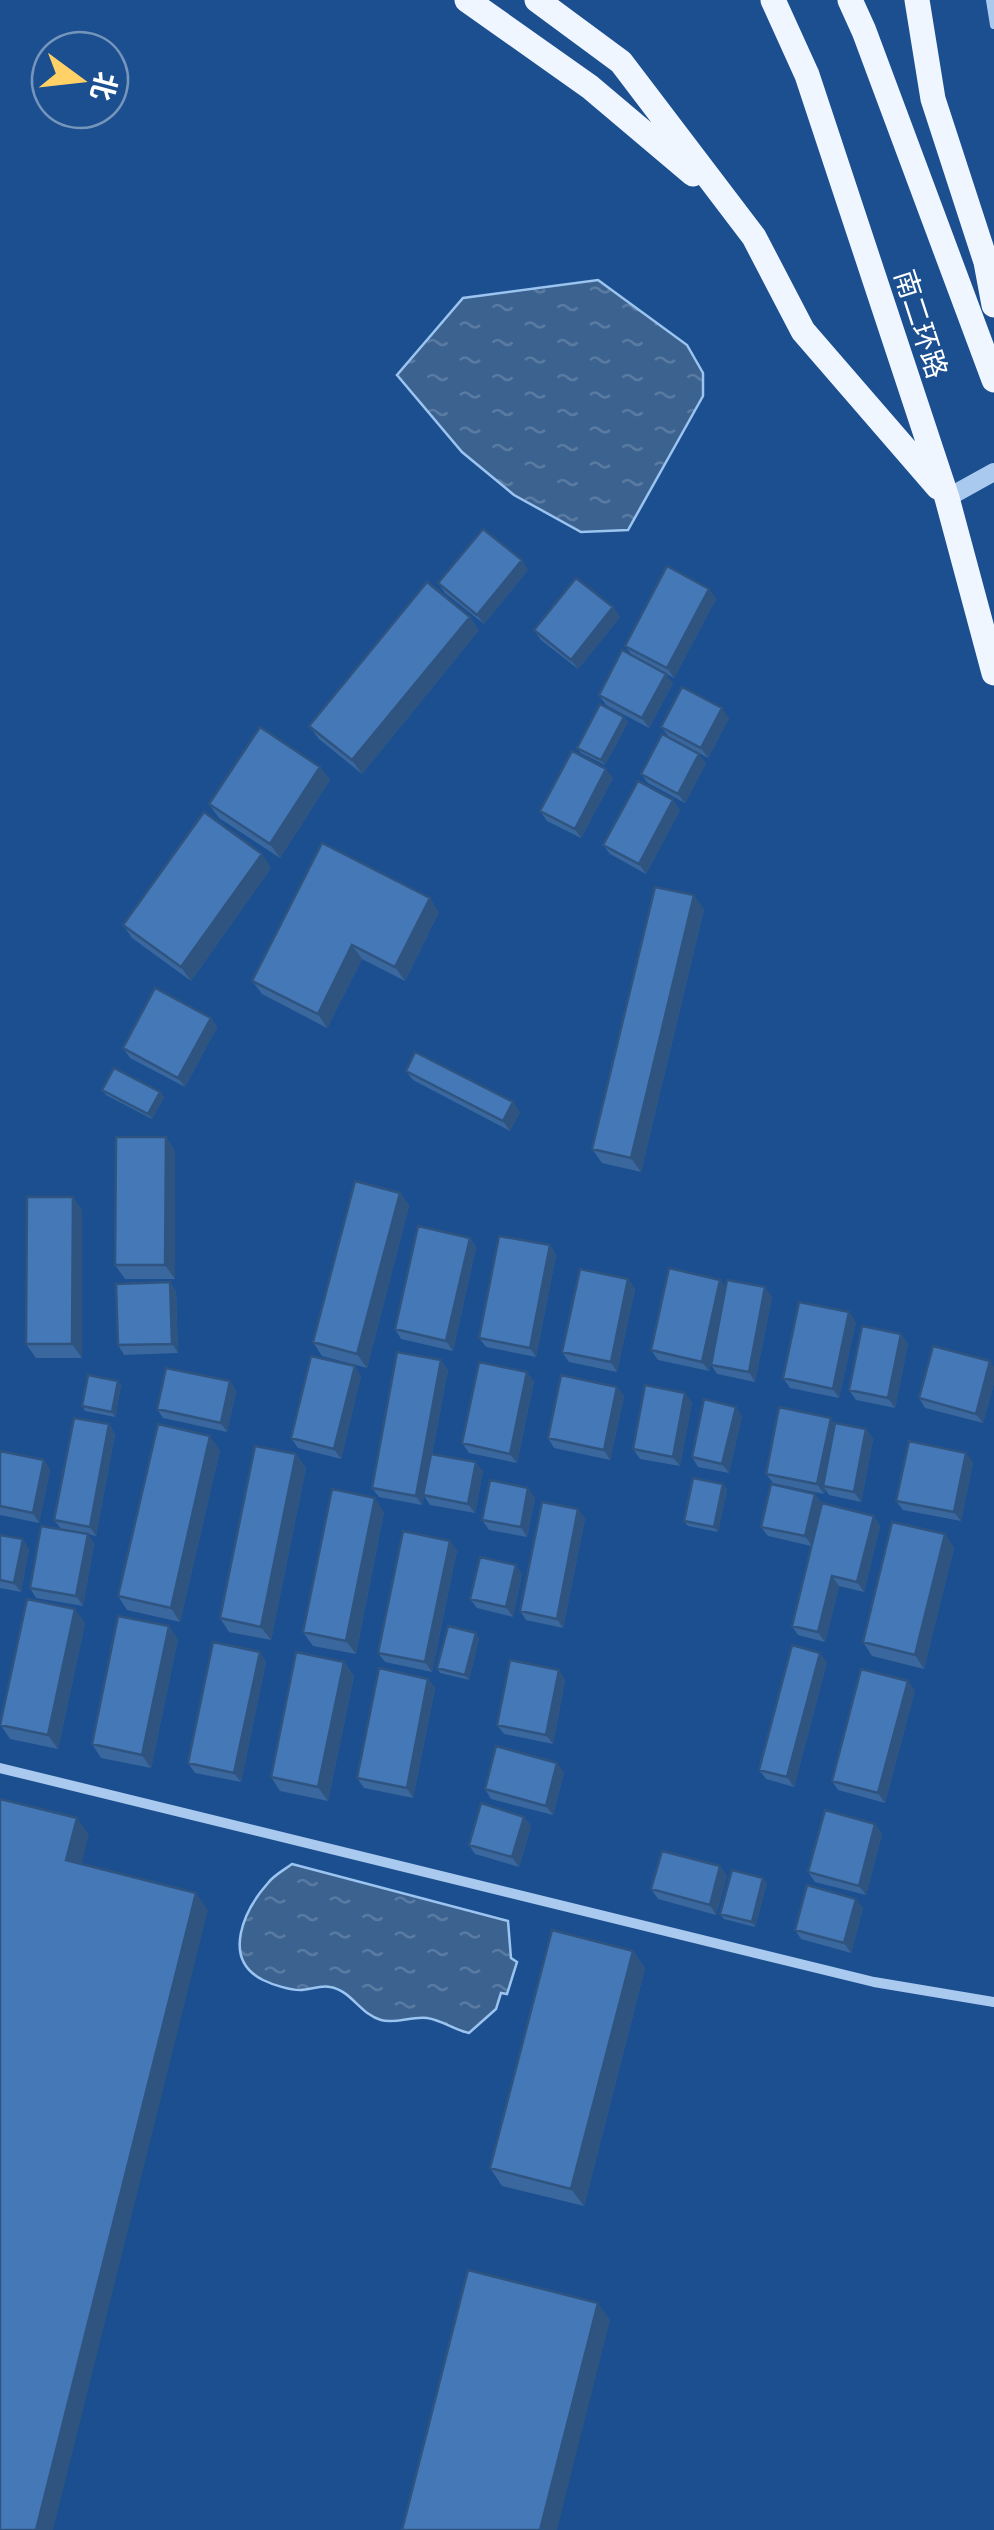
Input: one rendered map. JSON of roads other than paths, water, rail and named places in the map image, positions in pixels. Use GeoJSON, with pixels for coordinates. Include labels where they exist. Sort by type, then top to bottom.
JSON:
{"type":"FeatureCollection","features":[{"type":"Feature","properties":{"kind":"main road"},"geometry":{"type":"LineString","coordinates":[[467,0],[590,87],[730,205]]}},
{"type":"Feature","properties":{"kind":"main road"},"geometry":{"type":"LineString","coordinates":[[537,0],[620,62],[754,237],[803,330],[948,498]]}},
{"type":"Feature","properties":{"kind":"main road","name":"南二环路"},"geometry":{"type":"LineString","coordinates":[[773,0],[807,76],[948,498],[994,673]]}},
{"type":"Feature","properties":{"kind":"main road","name":"南二环路"},"geometry":{"type":"LineString","coordinates":[[850,0],[994,380]]}},
{"type":"Feature","properties":{"kind":"main road"},"geometry":{"type":"LineString","coordinates":[[917,0],[934,99],[986,262],[994,305]]}},
{"type":"Feature","properties":{"kind":"street"},"geometry":{"type":"LineString","coordinates":[[948,498],[994,472]]}},
{"type":"Feature","properties":{"kind":"street"},"geometry":{"type":"LineString","coordinates":[[0,1768],[874,1982],[994,2002]]}},
{"type":"Feature","properties":{"kind":"lane"},"geometry":{"type":"LineString","coordinates":[[990,0],[994,25]]}},
{"type":"Feature","properties":{"kind":"water"},"geometry":{"type":"Polygon","coordinates":[[[598,280],[687,345],[703,373],[703,396],[628,530],[581,532],[514,495],[462,452],[397,375],[463,298],[598,280]]]}},
{"type":"Feature","properties":{"kind":"water"},"geometry":{"type":"Polygon","coordinates":[[[292,1864],[508,1921],[511,1958],[517,1962],[507,1994],[501,1993],[496,2009],[469,2033],[427,2018],[381,2020],[330,1987],[296,1990],[263,1980],[243,1960],[241,1934],[259,1894],[292,1864]]]}}]}
